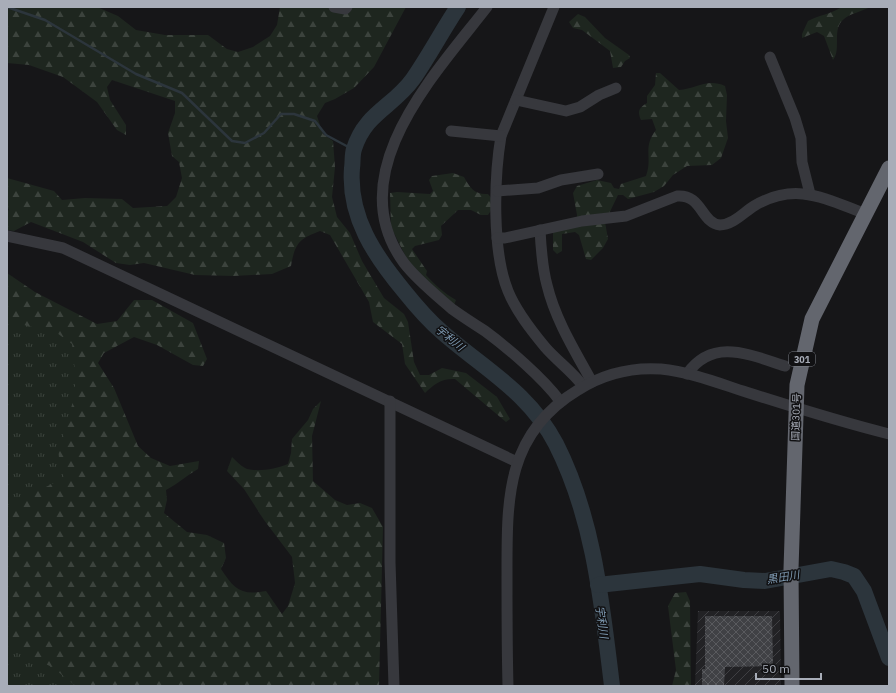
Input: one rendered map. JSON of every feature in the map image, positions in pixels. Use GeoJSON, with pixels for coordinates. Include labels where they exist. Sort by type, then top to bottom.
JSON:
{"type":"FeatureCollection","features":[{"type":"Feature","properties":{"kind":"highway","name":"国道301号"},"geometry":{"type":"LineString","coordinates":[[792,686],[791,569],[797,384],[812,319],[889,168]]}},
{"type":"Feature","properties":{"kind":"street"},"geometry":{"type":"LineString","coordinates":[[334,7],[345,9],[346,7]]}},
{"type":"Feature","properties":{"kind":"street"},"geometry":{"type":"LineString","coordinates":[[487,7],[414,104],[400,131],[386,169],[383,204],[385,219],[395,247],[411,272],[452,308],[486,332],[548,386],[558,403]]}},
{"type":"Feature","properties":{"kind":"street"},"geometry":{"type":"LineString","coordinates":[[554,7],[501,136],[497,190],[497,238],[503,276],[512,300],[544,346],[588,384]]}},
{"type":"Feature","properties":{"kind":"street"},"geometry":{"type":"LineString","coordinates":[[770,57],[795,118],[800,138],[802,162],[810,194]]}},
{"type":"Feature","properties":{"kind":"street"},"geometry":{"type":"LineString","coordinates":[[516,100],[566,111],[580,107],[599,95],[616,88]]}},
{"type":"Feature","properties":{"kind":"street"},"geometry":{"type":"LineString","coordinates":[[451,131],[501,136]]}},
{"type":"Feature","properties":{"kind":"street"},"geometry":{"type":"LineString","coordinates":[[497,190],[538,188],[561,180],[598,174]]}},
{"type":"Feature","properties":{"kind":"street"},"geometry":{"type":"LineString","coordinates":[[497,238],[505,238],[582,221],[626,216],[677,196],[685,195],[693,199],[711,221],[719,225],[728,224],[755,205],[777,196],[799,192],[810,194],[866,214]]}},
{"type":"Feature","properties":{"kind":"street"},"geometry":{"type":"LineString","coordinates":[[540,230],[546,284],[553,305],[588,384]]}},
{"type":"Feature","properties":{"kind":"street"},"geometry":{"type":"LineString","coordinates":[[7,236],[63,248],[517,462]]}},
{"type":"Feature","properties":{"kind":"street"},"geometry":{"type":"LineString","coordinates":[[687,374],[698,362],[712,353],[725,351],[749,355],[785,366]]}},
{"type":"Feature","properties":{"kind":"street"},"geometry":{"type":"LineString","coordinates":[[508,686],[507,526],[509,495],[517,462],[525,444],[542,420],[558,403],[588,384],[616,373],[637,369],[662,369],[687,374],[796,408],[889,434]]}},
{"type":"Feature","properties":{"kind":"street"},"geometry":{"type":"LineString","coordinates":[[390,401],[390,538],[394,686]]}},
{"type":"Feature","properties":{"kind":"shaded area"},"geometry":{"type":"Polygon","coordinates":[[[698,611],[780,611],[781,686],[695,686],[698,611]]]}},
{"type":"Feature","properties":{"kind":"green space"},"geometry":{"type":"Polygon","coordinates":[[[7,7],[97,7],[118,16],[136,30],[165,35],[208,35],[227,49],[238,52],[253,47],[270,36],[277,25],[280,7],[406,7],[374,67],[354,88],[325,103],[317,116],[323,134],[333,141],[335,167],[332,197],[337,217],[350,233],[362,261],[384,298],[404,314],[408,322],[414,362],[420,375],[429,375],[442,368],[466,373],[497,397],[510,419],[506,422],[455,379],[438,382],[425,393],[405,364],[402,344],[373,322],[369,302],[330,235],[320,231],[307,237],[299,243],[294,252],[291,266],[272,274],[234,276],[195,275],[144,263],[130,265],[116,263],[83,242],[31,222],[14,231],[7,230],[7,211],[9,210],[7,206],[7,178],[54,191],[62,200],[85,198],[122,199],[133,208],[167,206],[176,197],[182,178],[179,162],[172,156],[168,133],[175,113],[175,101],[112,80],[107,87],[110,100],[126,125],[126,135],[117,130],[97,102],[63,77],[29,65],[7,63],[7,7]]]}},
{"type":"Feature","properties":{"kind":"green space"},"geometry":{"type":"Polygon","coordinates":[[[842,7],[870,7],[849,16],[840,23],[837,33],[837,50],[833,60],[824,36],[817,32],[802,38],[802,34],[808,21],[842,7]]]}},
{"type":"Feature","properties":{"kind":"green space"},"geometry":{"type":"Polygon","coordinates":[[[578,14],[585,17],[605,38],[629,55],[630,58],[625,61],[621,67],[613,68],[610,51],[582,30],[573,28],[569,22],[578,14]]]}},
{"type":"Feature","properties":{"kind":"green space"},"geometry":{"type":"Polygon","coordinates":[[[656,73],[660,73],[679,90],[707,83],[725,86],[727,95],[726,121],[728,138],[721,158],[712,165],[687,166],[673,175],[664,186],[654,192],[628,199],[623,195],[618,195],[605,222],[608,239],[603,248],[591,260],[586,259],[579,235],[575,232],[562,234],[562,251],[557,254],[553,250],[553,232],[577,224],[573,193],[577,186],[597,180],[611,183],[614,188],[619,189],[621,184],[646,176],[649,163],[650,142],[656,130],[652,119],[641,120],[639,112],[642,106],[647,103],[647,96],[655,85],[656,73]]]}},
{"type":"Feature","properties":{"kind":"green space"},"geometry":{"type":"Polygon","coordinates":[[[453,173],[464,177],[468,184],[476,192],[488,194],[492,199],[492,209],[488,215],[481,215],[471,210],[458,210],[441,226],[442,235],[439,240],[415,246],[412,249],[427,271],[426,275],[440,289],[456,300],[454,305],[411,267],[391,227],[390,193],[430,194],[433,191],[429,180],[432,176],[453,173]]]}},
{"type":"Feature","properties":{"kind":"green space"},"geometry":{"type":"Polygon","coordinates":[[[7,273],[35,292],[97,324],[117,321],[134,300],[152,300],[193,323],[207,359],[203,366],[193,365],[157,345],[134,337],[104,353],[98,363],[114,388],[138,446],[151,458],[170,466],[199,461],[198,469],[166,490],[167,500],[164,513],[187,532],[207,535],[224,543],[226,558],[221,569],[230,582],[244,592],[266,591],[282,614],[288,606],[295,583],[292,557],[264,520],[244,489],[227,471],[232,457],[243,467],[252,470],[268,470],[288,464],[291,453],[292,439],[308,420],[313,409],[321,401],[312,436],[313,481],[335,500],[347,505],[360,503],[372,508],[383,527],[379,686],[76,686],[52,667],[7,646],[7,506],[56,482],[63,476],[65,468],[59,458],[58,446],[66,428],[75,393],[75,371],[72,344],[57,333],[24,325],[7,315],[7,273]]]}},
{"type":"Feature","properties":{"kind":"green space"},"geometry":{"type":"Polygon","coordinates":[[[7,301],[76,340],[83,472],[7,525],[7,301]]]}},
{"type":"Feature","properties":{"kind":"green space"},"geometry":{"type":"Polygon","coordinates":[[[686,592],[690,601],[691,686],[672,686],[676,670],[668,606],[675,593],[686,592]]]}},
{"type":"Feature","properties":{"kind":"green space"},"geometry":{"type":"Polygon","coordinates":[[[7,631],[95,686],[7,686],[7,631]]]}},
{"type":"Feature","properties":{"kind":"building"},"geometry":{"type":"Polygon","coordinates":[[[705,616],[772,616],[773,666],[725,667],[724,686],[702,686],[702,669],[705,669],[705,616]]]}},
{"type":"Feature","properties":{"kind":"waterway"},"geometry":{"type":"LineString","coordinates":[[7,7],[45,20],[136,74],[182,93],[232,141],[245,143],[264,133],[281,114],[294,114],[315,121],[326,135],[354,150]]}},
{"type":"Feature","properties":{"kind":"waterway","name":"宇利川"},"geometry":{"type":"LineString","coordinates":[[458,7],[413,79],[397,97],[372,118],[359,137],[354,149],[352,168],[354,203],[359,219],[374,250],[393,278],[413,302],[442,332],[519,395],[533,410],[556,444],[569,473],[588,532],[600,593],[612,686]]}},
{"type":"Feature","properties":{"kind":"waterway","name":"黒田川"},"geometry":{"type":"LineString","coordinates":[[598,585],[700,574],[744,580],[765,581],[831,569],[844,572],[854,576],[864,591],[889,658]]}}]}
